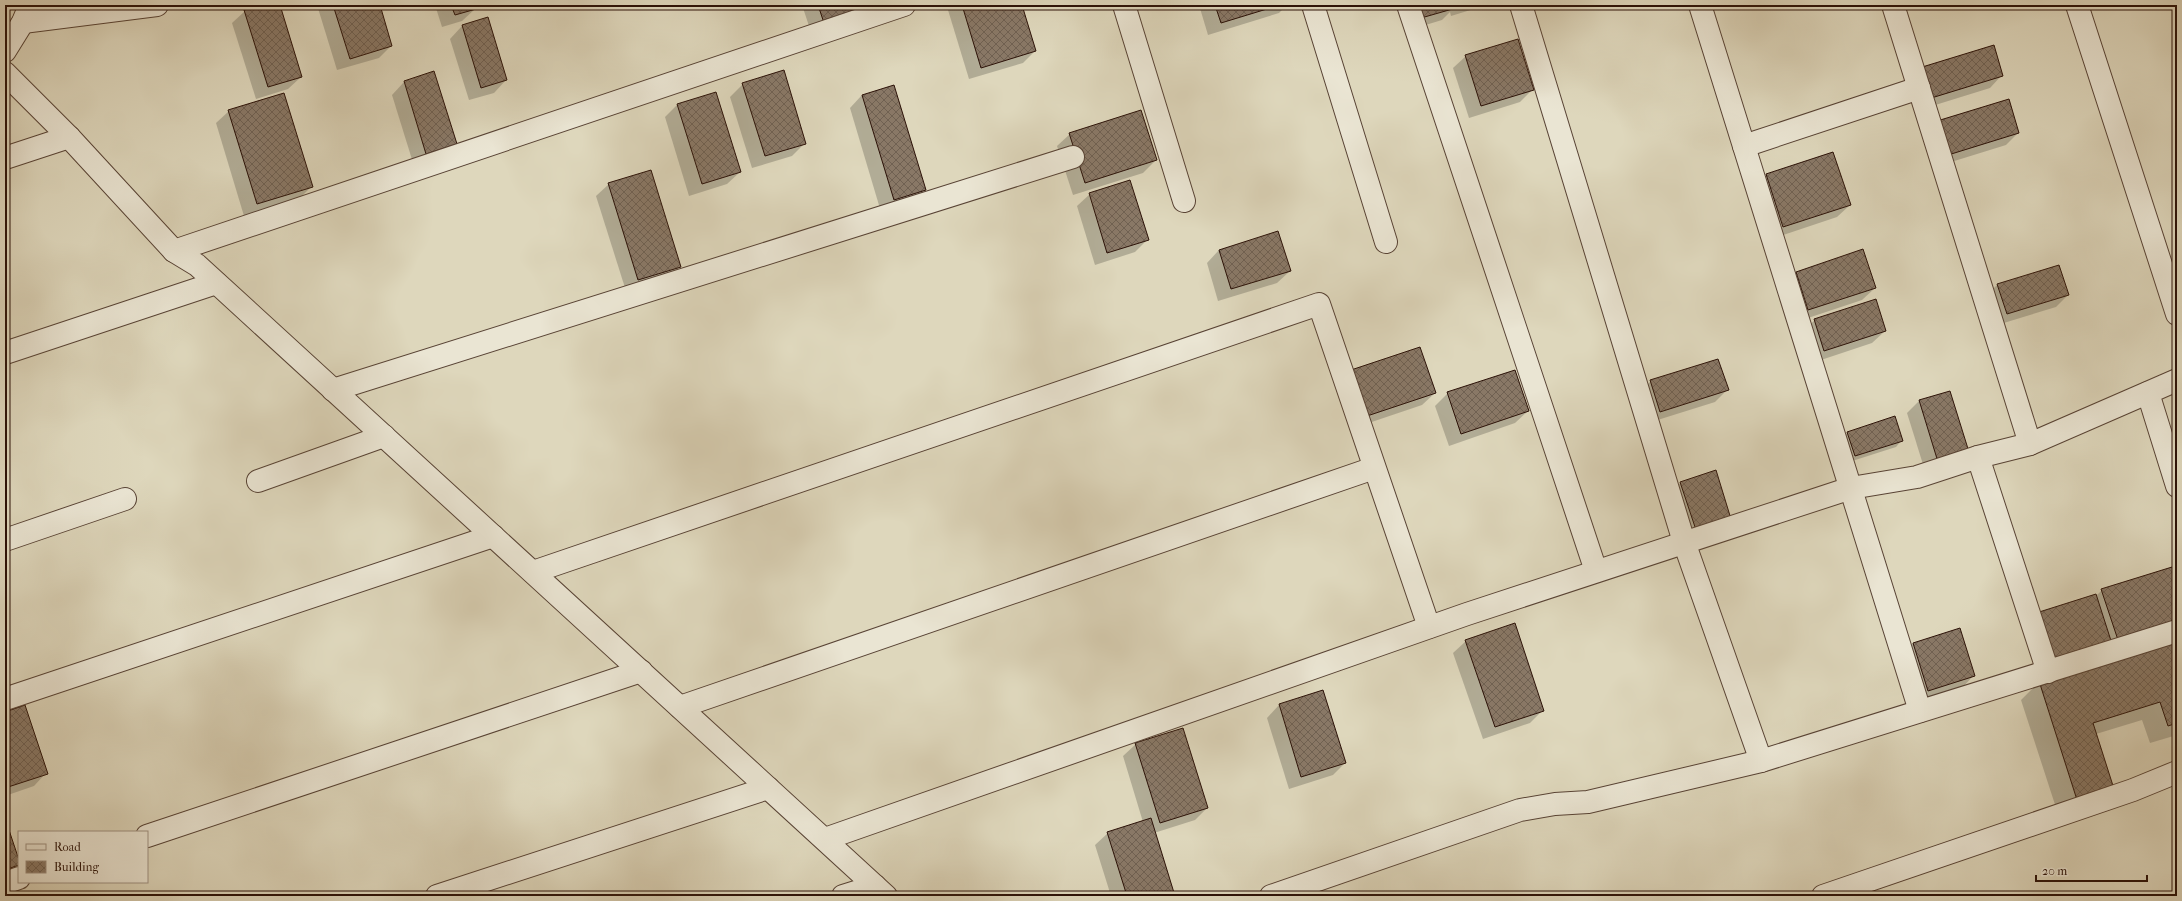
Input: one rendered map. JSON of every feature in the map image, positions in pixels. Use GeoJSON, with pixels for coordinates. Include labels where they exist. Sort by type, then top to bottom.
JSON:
{"type":"FeatureCollection","features":[{"type":"Feature","properties":{"kind":"street"},"geometry":{"type":"LineString","coordinates":[[5,51],[27,14],[157,5]]}},
{"type":"Feature","properties":{"kind":"street"},"geometry":{"type":"LineString","coordinates":[[174,251],[904,5]]}},
{"type":"Feature","properties":{"kind":"street"},"geometry":{"type":"LineString","coordinates":[[1124,5],[1184,201]]}},
{"type":"Feature","properties":{"kind":"street"},"geometry":{"type":"LineString","coordinates":[[1313,5],[1386,242]]}},
{"type":"Feature","properties":{"kind":"street"},"geometry":{"type":"LineString","coordinates":[[1408,5],[1596,572]]}},
{"type":"Feature","properties":{"kind":"street"},"geometry":{"type":"LineString","coordinates":[[1521,5],[1684,542],[1761,761]]}},
{"type":"Feature","properties":{"kind":"street"},"geometry":{"type":"LineString","coordinates":[[1700,5],[1920,711]]}},
{"type":"Feature","properties":{"kind":"street"},"geometry":{"type":"LineString","coordinates":[[1893,5],[2030,444]]}},
{"type":"Feature","properties":{"kind":"street"},"geometry":{"type":"LineString","coordinates":[[2077,5],[2177,314]]}},
{"type":"Feature","properties":{"kind":"street"},"geometry":{"type":"LineString","coordinates":[[5,73],[69,137],[174,251],[197,265],[881,891]]}},
{"type":"Feature","properties":{"kind":"street"},"geometry":{"type":"LineString","coordinates":[[1744,146],[1919,88]]}},
{"type":"Feature","properties":{"kind":"street"},"geometry":{"type":"LineString","coordinates":[[5,158],[69,137]]}},
{"type":"Feature","properties":{"kind":"street"},"geometry":{"type":"LineString","coordinates":[[333,390],[1073,157]]}},
{"type":"Feature","properties":{"kind":"street"},"geometry":{"type":"LineString","coordinates":[[5,352],[216,283]]}},
{"type":"Feature","properties":{"kind":"street"},"geometry":{"type":"LineString","coordinates":[[533,572],[1319,304],[1429,628]]}},
{"type":"Feature","properties":{"kind":"street"},"geometry":{"type":"LineString","coordinates":[[825,839],[1429,628],[1684,542],[1850,488],[1917,477],[1978,457],[2030,444],[2177,380]]}},
{"type":"Feature","properties":{"kind":"street"},"geometry":{"type":"LineString","coordinates":[[2148,393],[2177,486]]}},
{"type":"Feature","properties":{"kind":"street"},"geometry":{"type":"LineString","coordinates":[[258,481],[384,436]]}},
{"type":"Feature","properties":{"kind":"street"},"geometry":{"type":"LineString","coordinates":[[1978,457],[2048,672]]}},
{"type":"Feature","properties":{"kind":"street"},"geometry":{"type":"LineString","coordinates":[[680,707],[1374,468]]}},
{"type":"Feature","properties":{"kind":"street"},"geometry":{"type":"LineString","coordinates":[[5,540],[125,499]]}},
{"type":"Feature","properties":{"kind":"street"},"geometry":{"type":"LineString","coordinates":[[5,699],[493,536]]}},
{"type":"Feature","properties":{"kind":"street"},"geometry":{"type":"LineString","coordinates":[[1271,896],[1520,810],[1555,804],[1588,802],[1761,761],[2177,631]]}},
{"type":"Feature","properties":{"kind":"street"},"geometry":{"type":"LineString","coordinates":[[148,836],[641,671]]}},
{"type":"Feature","properties":{"kind":"street"},"geometry":{"type":"LineString","coordinates":[[1823,896],[2126,792],[2177,772]]}},
{"type":"Feature","properties":{"kind":"street"},"geometry":{"type":"LineString","coordinates":[[437,896],[768,788]]}},
{"type":"Feature","properties":{"kind":"street"},"geometry":{"type":"LineString","coordinates":[[5,883],[18,878]]}},
{"type":"Feature","properties":{"kind":"street"},"geometry":{"type":"LineString","coordinates":[[843,896],[881,891]]}},
{"type":"Feature","properties":{"kind":"building"},"geometry":{"type":"Polygon","coordinates":[[[259,5],[280,5],[302,77],[268,87],[244,10],[259,5]]]}},
{"type":"Feature","properties":{"kind":"building"},"geometry":{"type":"Polygon","coordinates":[[[333,5],[380,5],[392,46],[350,59],[333,5]]]}},
{"type":"Feature","properties":{"kind":"building"},"geometry":{"type":"Polygon","coordinates":[[[451,5],[475,5],[476,9],[455,15],[451,5]]]}},
{"type":"Feature","properties":{"kind":"building"},"geometry":{"type":"Polygon","coordinates":[[[818,5],[860,5],[863,14],[825,26],[818,5]]]}},
{"type":"Feature","properties":{"kind":"building"},"geometry":{"type":"Polygon","coordinates":[[[962,5],[1022,5],[1036,51],[981,68],[962,5]]]}},
{"type":"Feature","properties":{"kind":"building"},"geometry":{"type":"Polygon","coordinates":[[[1215,5],[1280,5],[1221,23],[1215,5]]]}},
{"type":"Feature","properties":{"kind":"building"},"geometry":{"type":"Polygon","coordinates":[[[1417,5],[1455,5],[1456,8],[1421,18],[1417,5]]]}},
{"type":"Feature","properties":{"kind":"building"},"geometry":{"type":"Polygon","coordinates":[[[488,17],[507,80],[481,88],[462,25],[488,17]]]}},
{"type":"Feature","properties":{"kind":"building"},"geometry":{"type":"Polygon","coordinates":[[[1518,39],[1534,90],[1481,106],[1465,55],[1518,39]]]}},
{"type":"Feature","properties":{"kind":"building"},"geometry":{"type":"Polygon","coordinates":[[[1994,45],[2003,76],[1928,99],[1919,68],[1994,45]]]}},
{"type":"Feature","properties":{"kind":"building"},"geometry":{"type":"Polygon","coordinates":[[[784,70],[806,144],[765,156],[742,83],[784,70]]]}},
{"type":"Feature","properties":{"kind":"building"},"geometry":{"type":"Polygon","coordinates":[[[434,71],[457,144],[426,154],[404,81],[434,71]]]}},
{"type":"Feature","properties":{"kind":"building"},"geometry":{"type":"Polygon","coordinates":[[[894,85],[926,190],[894,200],[862,95],[894,85]]]}},
{"type":"Feature","properties":{"kind":"building"},"geometry":{"type":"Polygon","coordinates":[[[716,92],[741,172],[702,184],[677,104],[716,92]]]}},
{"type":"Feature","properties":{"kind":"building"},"geometry":{"type":"Polygon","coordinates":[[[284,93],[313,187],[257,204],[228,110],[284,93]]]}},
{"type":"Feature","properties":{"kind":"building"},"geometry":{"type":"Polygon","coordinates":[[[2009,99],[2019,133],[1948,155],[1937,121],[2009,99]]]}},
{"type":"Feature","properties":{"kind":"building"},"geometry":{"type":"Polygon","coordinates":[[[1141,110],[1157,160],[1085,183],[1069,133],[1141,110]]]}},
{"type":"Feature","properties":{"kind":"building"},"geometry":{"type":"Polygon","coordinates":[[[1833,152],[1851,205],[1783,227],[1766,174],[1833,152]]]}},
{"type":"Feature","properties":{"kind":"building"},"geometry":{"type":"Polygon","coordinates":[[[651,170],[681,267],[638,280],[608,183],[651,170]]]}},
{"type":"Feature","properties":{"kind":"building"},"geometry":{"type":"Polygon","coordinates":[[[1130,180],[1149,240],[1107,253],[1089,193],[1130,180]]]}},
{"type":"Feature","properties":{"kind":"building"},"geometry":{"type":"Polygon","coordinates":[[[1278,231],[1291,271],[1231,289],[1219,250],[1278,231]]]}},
{"type":"Feature","properties":{"kind":"building"},"geometry":{"type":"Polygon","coordinates":[[[1863,249],[1876,288],[1808,310],[1796,272],[1863,249]]]}},
{"type":"Feature","properties":{"kind":"building"},"geometry":{"type":"Polygon","coordinates":[[[2059,265],[2069,295],[2007,314],[1997,284],[2059,265]]]}},
{"type":"Feature","properties":{"kind":"building"},"geometry":{"type":"Polygon","coordinates":[[[1876,299],[1886,331],[1824,351],[1814,319],[1876,299]]]}},
{"type":"Feature","properties":{"kind":"building"},"geometry":{"type":"Polygon","coordinates":[[[1420,347],[1436,393],[1364,417],[1348,371],[1420,347]]]}},
{"type":"Feature","properties":{"kind":"building"},"geometry":{"type":"Polygon","coordinates":[[[1718,359],[1729,390],[1660,412],[1650,380],[1718,359]]]}},
{"type":"Feature","properties":{"kind":"building"},"geometry":{"type":"Polygon","coordinates":[[[1515,370],[1529,411],[1461,434],[1447,392],[1515,370]]]}},
{"type":"Feature","properties":{"kind":"building"},"geometry":{"type":"Polygon","coordinates":[[[1950,391],[1969,452],[1938,462],[1919,400],[1950,391]]]}},
{"type":"Feature","properties":{"kind":"building"},"geometry":{"type":"Polygon","coordinates":[[[1895,416],[1903,441],[1855,456],[1847,432],[1895,416]]]}},
{"type":"Feature","properties":{"kind":"building"},"geometry":{"type":"Polygon","coordinates":[[[1716,470],[1731,519],[1696,530],[1680,482],[1716,470]]]}},
{"type":"Feature","properties":{"kind":"building"},"geometry":{"type":"Polygon","coordinates":[[[2172,567],[2177,583],[2177,621],[2118,640],[2101,589],[2172,567]]]}},
{"type":"Feature","properties":{"kind":"building"},"geometry":{"type":"Polygon","coordinates":[[[2096,594],[2113,647],[2053,663],[2036,613],[2096,594]]]}},
{"type":"Feature","properties":{"kind":"building"},"geometry":{"type":"Polygon","coordinates":[[[1515,623],[1544,711],[1495,727],[1465,640],[1515,623]]]}},
{"type":"Feature","properties":{"kind":"building"},"geometry":{"type":"Polygon","coordinates":[[[1960,628],[1975,676],[1928,691],[1913,643],[1960,628]]]}},
{"type":"Feature","properties":{"kind":"building"},"geometry":{"type":"Polygon","coordinates":[[[2177,637],[2177,723],[2168,726],[2160,702],[2093,723],[2115,792],[2078,803],[2039,681],[2177,637]]]}},
{"type":"Feature","properties":{"kind":"building"},"geometry":{"type":"Polygon","coordinates":[[[1323,690],[1346,763],[1301,777],[1279,704],[1323,690]]]}},
{"type":"Feature","properties":{"kind":"building"},"geometry":{"type":"Polygon","coordinates":[[[25,705],[48,774],[5,788],[5,712],[25,705]]]}},
{"type":"Feature","properties":{"kind":"building"},"geometry":{"type":"Polygon","coordinates":[[[1183,728],[1208,808],[1160,823],[1135,743],[1183,728]]]}},
{"type":"Feature","properties":{"kind":"building"},"geometry":{"type":"Polygon","coordinates":[[[5,818],[18,857],[18,865],[5,870],[5,818]]]}},
{"type":"Feature","properties":{"kind":"building"},"geometry":{"type":"Polygon","coordinates":[[[1151,818],[1175,896],[1127,896],[1107,832],[1151,818]]]}}]}
